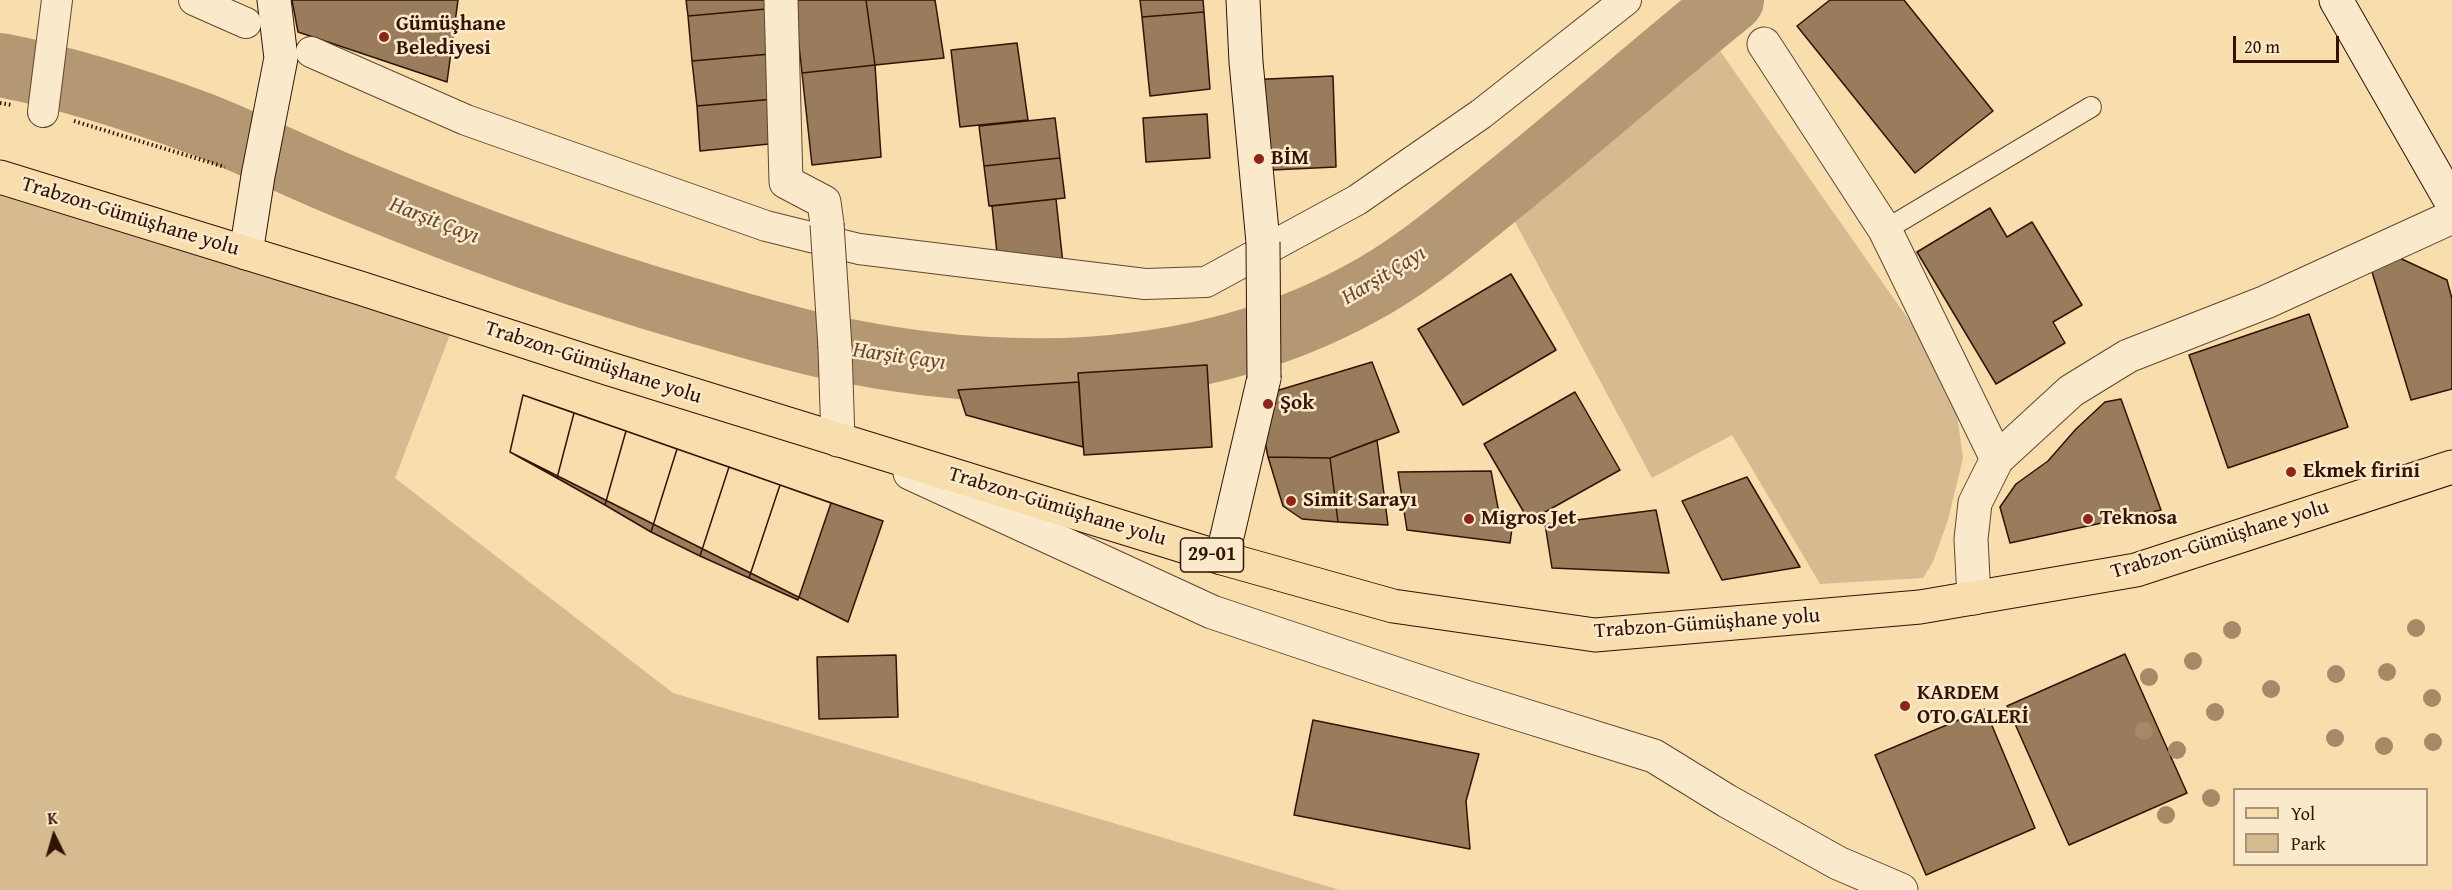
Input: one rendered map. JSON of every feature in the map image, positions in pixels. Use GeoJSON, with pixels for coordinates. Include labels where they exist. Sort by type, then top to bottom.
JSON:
{"type":"FeatureCollection","features":[{"type":"Feature","properties":{"kind":"main road","name":"Trabzon-Gümüşhane yolu"},"geometry":{"type":"LineString","coordinates":[[0,177],[1222,558],[1393,606],[1595,635],[1920,607],[2136,570],[2452,467]]}},
{"type":"Feature","properties":{"kind":"street"},"geometry":{"type":"LineString","coordinates":[[43,112],[57,0]]}},
{"type":"Feature","properties":{"kind":"street"},"geometry":{"type":"LineString","coordinates":[[194,0],[246,23]]}},
{"type":"Feature","properties":{"kind":"street"},"geometry":{"type":"LineString","coordinates":[[246,253],[258,176],[296,55],[274,0]]}},
{"type":"Feature","properties":{"kind":"street"},"geometry":{"type":"LineString","coordinates":[[781,0],[786,182],[824,202],[835,348],[838,440],[1212,612],[1468,698],[1654,756],[1726,801],[1838,864],[1901,890]]}},
{"type":"Feature","properties":{"kind":"street"},"geometry":{"type":"LineString","coordinates":[[1222,558],[1264,378],[1263,242],[1246,62],[1243,0]]}},
{"type":"Feature","properties":{"kind":"street"},"geometry":{"type":"LineString","coordinates":[[296,55],[466,120],[766,226],[859,249],[1145,284],[1206,282],[1357,200],[1480,114],[1626,0]]}},
{"type":"Feature","properties":{"kind":"street"},"geometry":{"type":"LineString","coordinates":[[2336,0],[2452,203]]}},
{"type":"Feature","properties":{"kind":"street"},"geometry":{"type":"LineString","coordinates":[[1764,44],[1885,230],[1997,459]]}},
{"type":"Feature","properties":{"kind":"street"},"geometry":{"type":"LineString","coordinates":[[1974,598],[1971,539],[1975,503],[1997,459],[2071,391],[2128,356],[2266,302],[2452,217]]}},
{"type":"Feature","properties":{"kind":"lane"},"geometry":{"type":"LineString","coordinates":[[1885,230],[2091,107]]}},
{"type":"Feature","properties":{"kind":"path"},"geometry":{"type":"LineString","coordinates":[[0,103],[43,112],[258,176]]}},
{"type":"Feature","properties":{"kind":"green space"},"geometry":{"type":"Polygon","coordinates":[[[1718,48],[1918,333],[1955,399],[1963,458],[1948,520],[1933,562],[1923,578],[1820,584],[1732,435],[1652,478],[1507,207],[1718,48]]]}},
{"type":"Feature","properties":{"kind":"green space"},"geometry":{"type":"Polygon","coordinates":[[[0,177],[456,319],[395,478],[673,693],[1340,890],[0,890],[0,177]]]}},
{"type":"Feature","properties":{"kind":"building","name":"Gümüşhane Belediyesi"},"geometry":{"type":"Polygon","coordinates":[[[292,0],[458,0],[447,82],[298,32],[292,0]]]}},
{"type":"Feature","properties":{"kind":"building"},"geometry":{"type":"Polygon","coordinates":[[[686,0],[765,0],[766,9],[688,16],[686,0]]]}},
{"type":"Feature","properties":{"kind":"building"},"geometry":{"type":"Polygon","coordinates":[[[794,0],[866,0],[875,65],[802,73],[794,0]]]}},
{"type":"Feature","properties":{"kind":"building"},"geometry":{"type":"Polygon","coordinates":[[[866,0],[935,0],[944,58],[875,65],[866,0]]]}},
{"type":"Feature","properties":{"kind":"building"},"geometry":{"type":"Polygon","coordinates":[[[1140,0],[1203,0],[1204,12],[1142,17],[1140,0]]]}},
{"type":"Feature","properties":{"kind":"building"},"geometry":{"type":"Polygon","coordinates":[[[1830,0],[1904,0],[1993,111],[1915,173],[1797,26],[1830,0]]]}},
{"type":"Feature","properties":{"kind":"building"},"geometry":{"type":"Polygon","coordinates":[[[766,9],[770,54],[692,61],[688,16],[766,9]]]}},
{"type":"Feature","properties":{"kind":"building"},"geometry":{"type":"Polygon","coordinates":[[[1204,12],[1210,89],[1150,96],[1142,17],[1204,12]]]}},
{"type":"Feature","properties":{"kind":"building"},"geometry":{"type":"Polygon","coordinates":[[[1017,43],[1028,120],[960,127],[951,50],[1017,43]]]}},
{"type":"Feature","properties":{"kind":"building"},"geometry":{"type":"Polygon","coordinates":[[[770,54],[774,99],[697,106],[692,61],[770,54]]]}},
{"type":"Feature","properties":{"kind":"building"},"geometry":{"type":"Polygon","coordinates":[[[875,65],[881,157],[812,165],[802,73],[875,65]]]}},
{"type":"Feature","properties":{"kind":"building"},"geometry":{"type":"Polygon","coordinates":[[[1333,76],[1336,167],[1250,171],[1246,80],[1333,76]]]}},
{"type":"Feature","properties":{"kind":"building"},"geometry":{"type":"Polygon","coordinates":[[[774,99],[779,143],[700,151],[697,106],[774,99]]]}},
{"type":"Feature","properties":{"kind":"building"},"geometry":{"type":"Polygon","coordinates":[[[1207,114],[1210,158],[1146,162],[1143,118],[1207,114]]]}},
{"type":"Feature","properties":{"kind":"building"},"geometry":{"type":"Polygon","coordinates":[[[1055,118],[1060,158],[984,166],[979,126],[1055,118]]]}},
{"type":"Feature","properties":{"kind":"building"},"geometry":{"type":"Polygon","coordinates":[[[1060,158],[1065,198],[989,206],[984,166],[1060,158]]]}},
{"type":"Feature","properties":{"kind":"building"},"geometry":{"type":"Polygon","coordinates":[[[1056,199],[1064,273],[1000,281],[992,206],[1056,199]]]}},
{"type":"Feature","properties":{"kind":"building"},"geometry":{"type":"Polygon","coordinates":[[[1990,208],[2007,237],[2032,222],[2082,305],[2053,322],[2065,343],[1996,384],[1917,252],[1990,208]]]}},
{"type":"Feature","properties":{"kind":"building"},"geometry":{"type":"Polygon","coordinates":[[[2391,254],[2447,280],[2452,299],[2452,389],[2411,400],[2369,262],[2391,254]]]}},
{"type":"Feature","properties":{"kind":"building"},"geometry":{"type":"Polygon","coordinates":[[[1511,274],[1556,350],[1463,405],[1418,329],[1511,274]]]}},
{"type":"Feature","properties":{"kind":"building"},"geometry":{"type":"Polygon","coordinates":[[[2309,314],[2348,427],[2228,468],[2189,355],[2309,314]]]}},
{"type":"Feature","properties":{"kind":"building"},"geometry":{"type":"Polygon","coordinates":[[[1372,362],[1399,432],[1330,458],[1268,457],[1256,397],[1372,362]]]}},
{"type":"Feature","properties":{"kind":"building"},"geometry":{"type":"Polygon","coordinates":[[[1207,365],[1212,447],[1084,455],[1078,373],[1207,365]]]}},
{"type":"Feature","properties":{"kind":"building"},"geometry":{"type":"Polygon","coordinates":[[[1079,382],[1083,447],[966,415],[958,390],[1079,382]]]}},
{"type":"Feature","properties":{"kind":"building"},"geometry":{"type":"Polygon","coordinates":[[[1575,392],[1620,470],[1529,521],[1484,444],[1575,392]]]}},
{"type":"Feature","properties":{"kind":"building"},"geometry":{"type":"Polygon","coordinates":[[[523,395],[574,413],[557,478],[510,452],[523,395]]]}},
{"type":"Feature","properties":{"kind":"building"},"geometry":{"type":"Polygon","coordinates":[[[523,395],[883,521],[848,622],[510,452],[523,395]]]}},
{"type":"Feature","properties":{"kind":"building"},"geometry":{"type":"Polygon","coordinates":[[[2121,399],[2161,510],[2010,543],[2000,507],[2016,484],[2048,461],[2076,429],[2105,402],[2121,399]]]}},
{"type":"Feature","properties":{"kind":"building"},"geometry":{"type":"Polygon","coordinates":[[[574,413],[626,431],[605,505],[557,478],[574,413]]]}},
{"type":"Feature","properties":{"kind":"building"},"geometry":{"type":"Polygon","coordinates":[[[626,431],[677,449],[651,532],[605,505],[626,431]]]}},
{"type":"Feature","properties":{"kind":"building"},"geometry":{"type":"Polygon","coordinates":[[[1377,440],[1388,525],[1338,522],[1330,458],[1377,440]]]}},
{"type":"Feature","properties":{"kind":"building"},"geometry":{"type":"Polygon","coordinates":[[[677,449],[729,467],[700,556],[651,532],[677,449]]]}},
{"type":"Feature","properties":{"kind":"building"},"geometry":{"type":"Polygon","coordinates":[[[1268,457],[1330,458],[1338,522],[1302,519],[1283,506],[1268,457]]]}},
{"type":"Feature","properties":{"kind":"building"},"geometry":{"type":"Polygon","coordinates":[[[729,467],[780,485],[749,578],[700,556],[729,467]]]}},
{"type":"Feature","properties":{"kind":"building"},"geometry":{"type":"Polygon","coordinates":[[[1491,471],[1499,513],[1514,514],[1510,543],[1407,530],[1398,472],[1491,471]]]}},
{"type":"Feature","properties":{"kind":"building"},"geometry":{"type":"Polygon","coordinates":[[[1747,477],[1800,567],[1722,580],[1682,501],[1747,477]]]}},
{"type":"Feature","properties":{"kind":"building"},"geometry":{"type":"Polygon","coordinates":[[[780,485],[831,503],[798,600],[749,578],[780,485]]]}},
{"type":"Feature","properties":{"kind":"building"},"geometry":{"type":"Polygon","coordinates":[[[1656,510],[1669,573],[1552,568],[1545,524],[1656,510]]]}},
{"type":"Feature","properties":{"kind":"building"},"geometry":{"type":"Polygon","coordinates":[[[2125,654],[2187,793],[2069,845],[2007,706],[2125,654]]]}},
{"type":"Feature","properties":{"kind":"building"},"geometry":{"type":"Polygon","coordinates":[[[896,655],[898,717],[819,719],[817,657],[896,655]]]}},
{"type":"Feature","properties":{"kind":"building"},"geometry":{"type":"Polygon","coordinates":[[[1985,709],[2035,828],[1926,875],[1875,755],[1985,709]]]}},
{"type":"Feature","properties":{"kind":"building"},"geometry":{"type":"Polygon","coordinates":[[[1313,720],[1479,754],[1466,801],[1470,849],[1294,815],[1313,720]]]}},
{"type":"Feature","properties":{"kind":"waterway","name":"Harşit Çayı"},"geometry":{"type":"LineString","coordinates":[[0,65],[76,83],[176,115],[221,132],[338,184],[481,240],[607,284],[755,328],[819,345],[887,358],[956,367],[1025,370],[1094,368],[1162,360],[1229,346],[1295,324],[1376,285],[1458,227],[1732,0]]}},
{"type":"Feature","properties":{"kind":"place","name":"Gümüşhane Belediyesi"},"geometry":{"type":"Point","coordinates":[384,37]}},
{"type":"Feature","properties":{"kind":"place","name":"BİM"},"geometry":{"type":"Point","coordinates":[1259,159]}},
{"type":"Feature","properties":{"kind":"place","name":"Şok"},"geometry":{"type":"Point","coordinates":[1268,404]}},
{"type":"Feature","properties":{"kind":"place","name":"Ekmek firini"},"geometry":{"type":"Point","coordinates":[2291,472]}},
{"type":"Feature","properties":{"kind":"place","name":"Simit Sarayı"},"geometry":{"type":"Point","coordinates":[1291,501]}},
{"type":"Feature","properties":{"kind":"place","name":"Migros Jet"},"geometry":{"type":"Point","coordinates":[1469,519]}},
{"type":"Feature","properties":{"kind":"place","name":"Teknosa"},"geometry":{"type":"Point","coordinates":[2088,519]}},
{"type":"Feature","properties":{"kind":"place","name":"KARDEM OTO GALERİ"},"geometry":{"type":"Point","coordinates":[1905,706]}}]}
